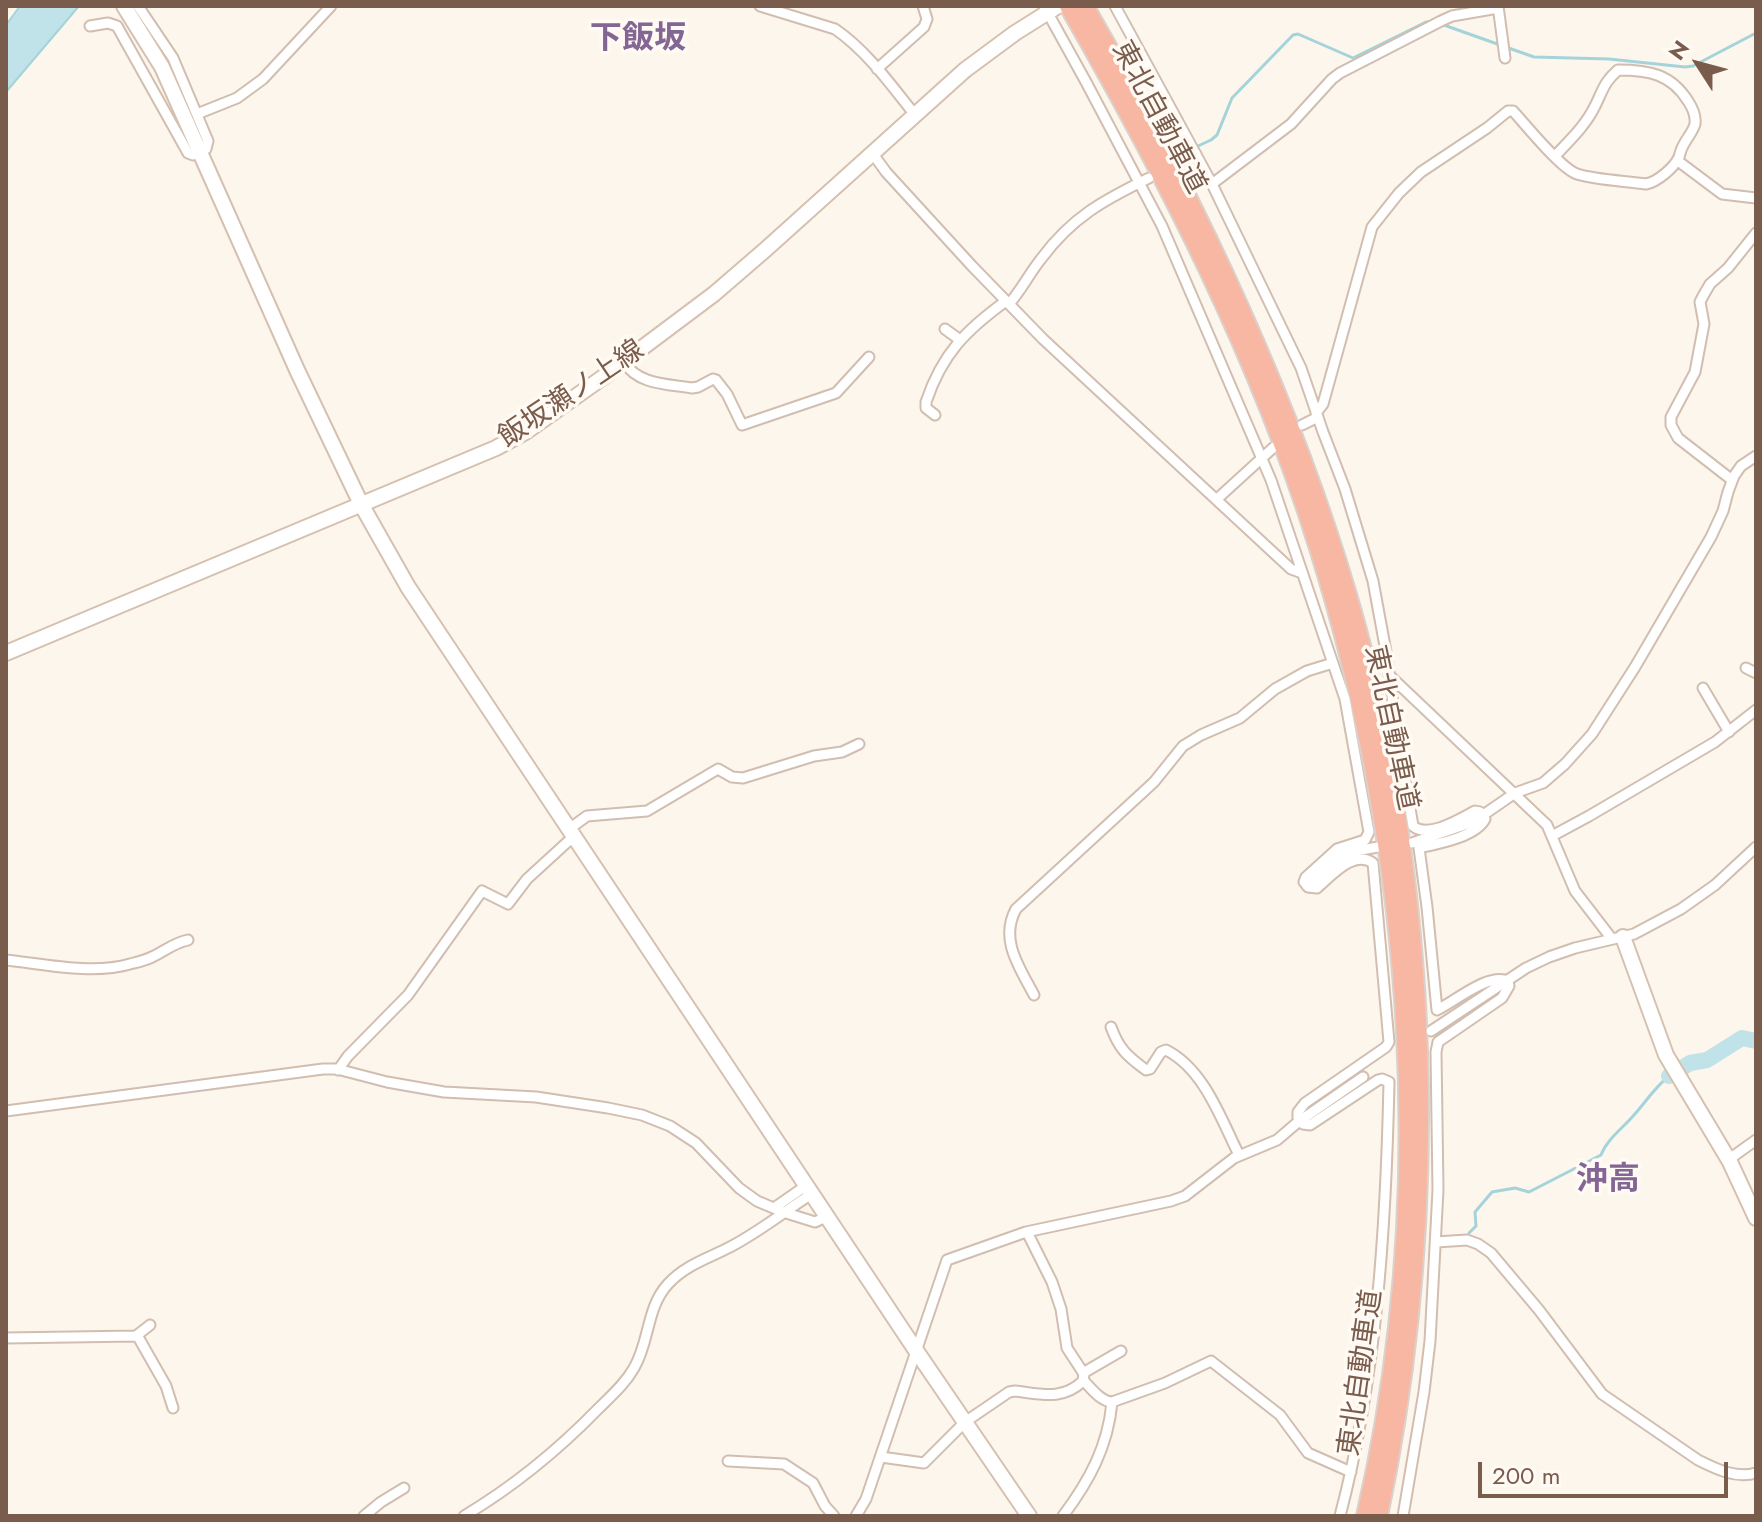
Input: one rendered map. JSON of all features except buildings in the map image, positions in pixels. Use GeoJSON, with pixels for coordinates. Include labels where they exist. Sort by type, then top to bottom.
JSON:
{"type":"FeatureCollection","features":[{"type":"Feature","properties":{"kind":"highway","name":"東北自動車道"},"geometry":{"type":"LineString","coordinates":[[1068,6],[1189,232],[1226,309],[1291,468],[1339,617],[1378,789],[1400,971],[1406,1146],[1399,1295],[1386,1413],[1365,1516]]}},
{"type":"Feature","properties":{"kind":"highway","name":"東北自動車道"},"geometry":{"type":"LineString","coordinates":[[1085,6],[1199,219],[1288,421],[1351,607],[1391,784],[1414,968],[1420,1083],[1419,1145],[1408,1340],[1399,1414],[1379,1516]]}},
{"type":"Feature","properties":{"kind":"street"},"geometry":{"type":"LineString","coordinates":[[124,6],[162,67],[297,370],[361,504],[408,587],[1029,1516]]}},
{"type":"Feature","properties":{"kind":"street"},"geometry":{"type":"LineString","coordinates":[[90,26],[108,23],[117,26],[188,153],[193,155],[206,149],[208,141],[173,58],[138,6]]}},
{"type":"Feature","properties":{"kind":"street"},"geometry":{"type":"LineString","coordinates":[[197,114],[237,98],[263,79],[331,6]]}},
{"type":"Feature","properties":{"kind":"street"},"geometry":{"type":"LineString","coordinates":[[760,6],[835,29],[877,69],[915,115]]}},
{"type":"Feature","properties":{"kind":"street"},"geometry":{"type":"LineString","coordinates":[[877,69],[924,27],[927,19],[923,6]]}},
{"type":"Feature","properties":{"kind":"street"},"geometry":{"type":"LineString","coordinates":[[1115,6],[1212,184],[1301,368],[1345,489],[1373,581],[1413,826],[1425,831],[1452,823],[1475,811],[1485,819],[1471,832],[1419,848],[1437,1010],[1486,983],[1499,978],[1508,981]]}},
{"type":"Feature","properties":{"kind":"street"},"geometry":{"type":"LineString","coordinates":[[1212,184],[1291,124],[1340,73],[1452,16],[1498,7],[1505,58]]}},
{"type":"Feature","properties":{"kind":"street"},"geometry":{"type":"LineString","coordinates":[[1050,8],[1144,180],[1261,458],[1345,699],[1369,832],[1365,840],[1342,846],[1333,852],[1306,877],[1304,882],[1307,886]]}},
{"type":"Feature","properties":{"kind":"street","name":"飯坂瀬ノ上線"},"geometry":{"type":"LineString","coordinates":[[6,653],[496,448],[527,431],[624,362],[725,284],[983,56],[1050,8]]}},
{"type":"Feature","properties":{"kind":"street"},"geometry":{"type":"LineString","coordinates":[[1302,425],[1317,415],[1323,404],[1369,231],[1399,193],[1421,172],[1508,111],[1513,111],[1555,156],[1575,174],[1653,183],[1678,161],[1695,124],[1691,106],[1677,86],[1665,76],[1618,70],[1608,79],[1584,123],[1555,156]]}},
{"type":"Feature","properties":{"kind":"street"},"geometry":{"type":"LineString","coordinates":[[873,154],[886,172],[1043,339],[1291,569],[1302,573]]}},
{"type":"Feature","properties":{"kind":"street"},"geometry":{"type":"LineString","coordinates":[[1179,161],[1196,154]]}},
{"type":"Feature","properties":{"kind":"street"},"geometry":{"type":"LineString","coordinates":[[1678,161],[1722,194],[1756,198]]}},
{"type":"Feature","properties":{"kind":"street"},"geometry":{"type":"LineString","coordinates":[[935,415],[926,408],[926,402],[938,371],[960,340],[1022,289],[1041,258],[1069,227],[1095,206],[1144,180]]}},
{"type":"Feature","properties":{"kind":"street"},"geometry":{"type":"LineString","coordinates":[[1732,480],[1678,438],[1671,425],[1671,417],[1695,372],[1704,324],[1700,302],[1710,284],[1728,268],[1756,233]]}},
{"type":"Feature","properties":{"kind":"street"},"geometry":{"type":"LineString","coordinates":[[945,329],[960,340]]}},
{"type":"Feature","properties":{"kind":"street"},"geometry":{"type":"LineString","coordinates":[[624,362],[627,368],[646,381],[692,388],[716,380],[727,394],[742,425],[836,393],[869,357]]}},
{"type":"Feature","properties":{"kind":"street"},"geometry":{"type":"LineString","coordinates":[[1217,499],[1274,447]]}},
{"type":"Feature","properties":{"kind":"street"},"geometry":{"type":"LineString","coordinates":[[1412,843],[1457,828],[1515,793],[1543,783],[1592,734],[1711,537],[1732,480],[1741,466],[1756,456]]}},
{"type":"Feature","properties":{"kind":"street"},"geometry":{"type":"LineString","coordinates":[[1034,995],[1009,942],[1011,921],[1016,909],[1154,782],[1183,746],[1240,718],[1275,689],[1307,671],[1333,663]]}},
{"type":"Feature","properties":{"kind":"street"},"geometry":{"type":"LineString","coordinates":[[1746,668],[1756,673]]}},
{"type":"Feature","properties":{"kind":"street"},"geometry":{"type":"LineString","coordinates":[[1389,675],[1547,825],[1575,891],[1618,938],[1666,1055],[1728,1160],[1756,1218]]}},
{"type":"Feature","properties":{"kind":"street"},"geometry":{"type":"LineString","coordinates":[[1703,688],[1729,732]]}},
{"type":"Feature","properties":{"kind":"street"},"geometry":{"type":"LineString","coordinates":[[1552,836],[1729,732],[1756,710]]}},
{"type":"Feature","properties":{"kind":"street"},"geometry":{"type":"LineString","coordinates":[[338,1070],[408,995],[482,891],[508,904],[527,879],[587,816],[653,809],[718,769],[732,777],[743,778],[814,756],[842,752],[859,744]]}},
{"type":"Feature","properties":{"kind":"street"},"geometry":{"type":"LineString","coordinates":[[1307,886],[1342,856],[1378,847]]}},
{"type":"Feature","properties":{"kind":"street"},"geometry":{"type":"LineString","coordinates":[[1431,1031],[1549,957],[1634,934],[1688,906],[1756,847]]}},
{"type":"Feature","properties":{"kind":"street"},"geometry":{"type":"LineString","coordinates":[[1307,886],[1317,888],[1352,861],[1367,859],[1373,863],[1389,1042],[1305,1103],[1298,1112],[1300,1121],[1310,1125],[1378,1080],[1389,1082],[1385,1213],[1369,1373],[1340,1516]]}},
{"type":"Feature","properties":{"kind":"street"},"geometry":{"type":"LineString","coordinates":[[6,960],[112,968],[154,957],[177,942],[188,940]]}},
{"type":"Feature","properties":{"kind":"street"},"geometry":{"type":"LineString","coordinates":[[1403,1516],[1424,1392],[1436,1242],[1436,1052],[1438,1042],[1502,998],[1509,986],[1508,981]]}},
{"type":"Feature","properties":{"kind":"street"},"geometry":{"type":"LineString","coordinates":[[1111,1027],[1123,1052],[1146,1070],[1166,1050],[1200,1080],[1239,1155]]}},
{"type":"Feature","properties":{"kind":"street"},"geometry":{"type":"LineString","coordinates":[[6,1111],[323,1069],[338,1070],[444,1092],[536,1097],[642,1115],[684,1135],[703,1150],[745,1194],[778,1210],[815,1222],[828,1216]]}},
{"type":"Feature","properties":{"kind":"street"},"geometry":{"type":"LineString","coordinates":[[856,1516],[866,1499],[881,1457],[947,1260],[1027,1232],[1185,1196],[1224,1164],[1277,1140],[1363,1077]]}},
{"type":"Feature","properties":{"kind":"street"},"geometry":{"type":"LineString","coordinates":[[1728,1160],[1756,1140]]}},
{"type":"Feature","properties":{"kind":"street"},"geometry":{"type":"LineString","coordinates":[[464,1516],[548,1455],[629,1377],[643,1351],[657,1299],[676,1275],[764,1227],[778,1210],[810,1189]]}},
{"type":"Feature","properties":{"kind":"street"},"geometry":{"type":"LineString","coordinates":[[1027,1232],[1052,1282],[1061,1309],[1067,1348],[1083,1376],[1106,1402],[1165,1383],[1211,1361],[1280,1415],[1308,1453],[1351,1472]]}},
{"type":"Feature","properties":{"kind":"street"},"geometry":{"type":"LineString","coordinates":[[1436,1242],[1467,1240],[1491,1253],[1539,1310],[1602,1394],[1713,1468],[1735,1475],[1756,1473]]}},
{"type":"Feature","properties":{"kind":"street"},"geometry":{"type":"LineString","coordinates":[[6,1338],[137,1335],[150,1325]]}},
{"type":"Feature","properties":{"kind":"street"},"geometry":{"type":"LineString","coordinates":[[137,1335],[166,1386],[173,1408]]}},
{"type":"Feature","properties":{"kind":"street"},"geometry":{"type":"LineString","coordinates":[[881,1457],[924,1463],[965,1422],[1009,1392],[1060,1395],[1077,1387],[1083,1376],[1121,1351]]}},
{"type":"Feature","properties":{"kind":"street"},"geometry":{"type":"LineString","coordinates":[[1063,1516],[1087,1483],[1102,1451],[1112,1402]]}},
{"type":"Feature","properties":{"kind":"street"},"geometry":{"type":"LineString","coordinates":[[728,1461],[784,1464],[813,1483],[834,1516]]}},
{"type":"Feature","properties":{"kind":"street"},"geometry":{"type":"LineString","coordinates":[[364,1516],[404,1488]]}},
{"type":"Feature","properties":{"kind":"water"},"geometry":{"type":"Polygon","coordinates":[[[20,6],[79,6],[6,92],[6,25],[20,6]]]}},
{"type":"Feature","properties":{"kind":"waterway"},"geometry":{"type":"LineString","coordinates":[[1198,146],[1217,135],[1232,98],[1293,35],[1298,34],[1353,58],[1426,22],[1433,22]]}},
{"type":"Feature","properties":{"kind":"waterway"},"geometry":{"type":"LineString","coordinates":[[1441,24],[1534,57],[1609,59],[1685,67],[1693,66],[1756,33]]}},
{"type":"Feature","properties":{"kind":"waterway"},"geometry":{"type":"LineString","coordinates":[[1669,1076],[1690,1063],[1707,1060],[1742,1038],[1756,1041]]}},
{"type":"Feature","properties":{"kind":"waterway"},"geometry":{"type":"LineString","coordinates":[[1469,1233],[1476,1226],[1475,1212],[1492,1192],[1515,1188],[1529,1192],[1601,1155],[1611,1139],[1669,1076]]}},
{"type":"Feature","properties":{"kind":"district","name":"下飯坂"},"geometry":{"type":"Point","coordinates":[638,40]}},
{"type":"Feature","properties":{"kind":"district","name":"沖高"},"geometry":{"type":"Point","coordinates":[1608,1181]}}]}
